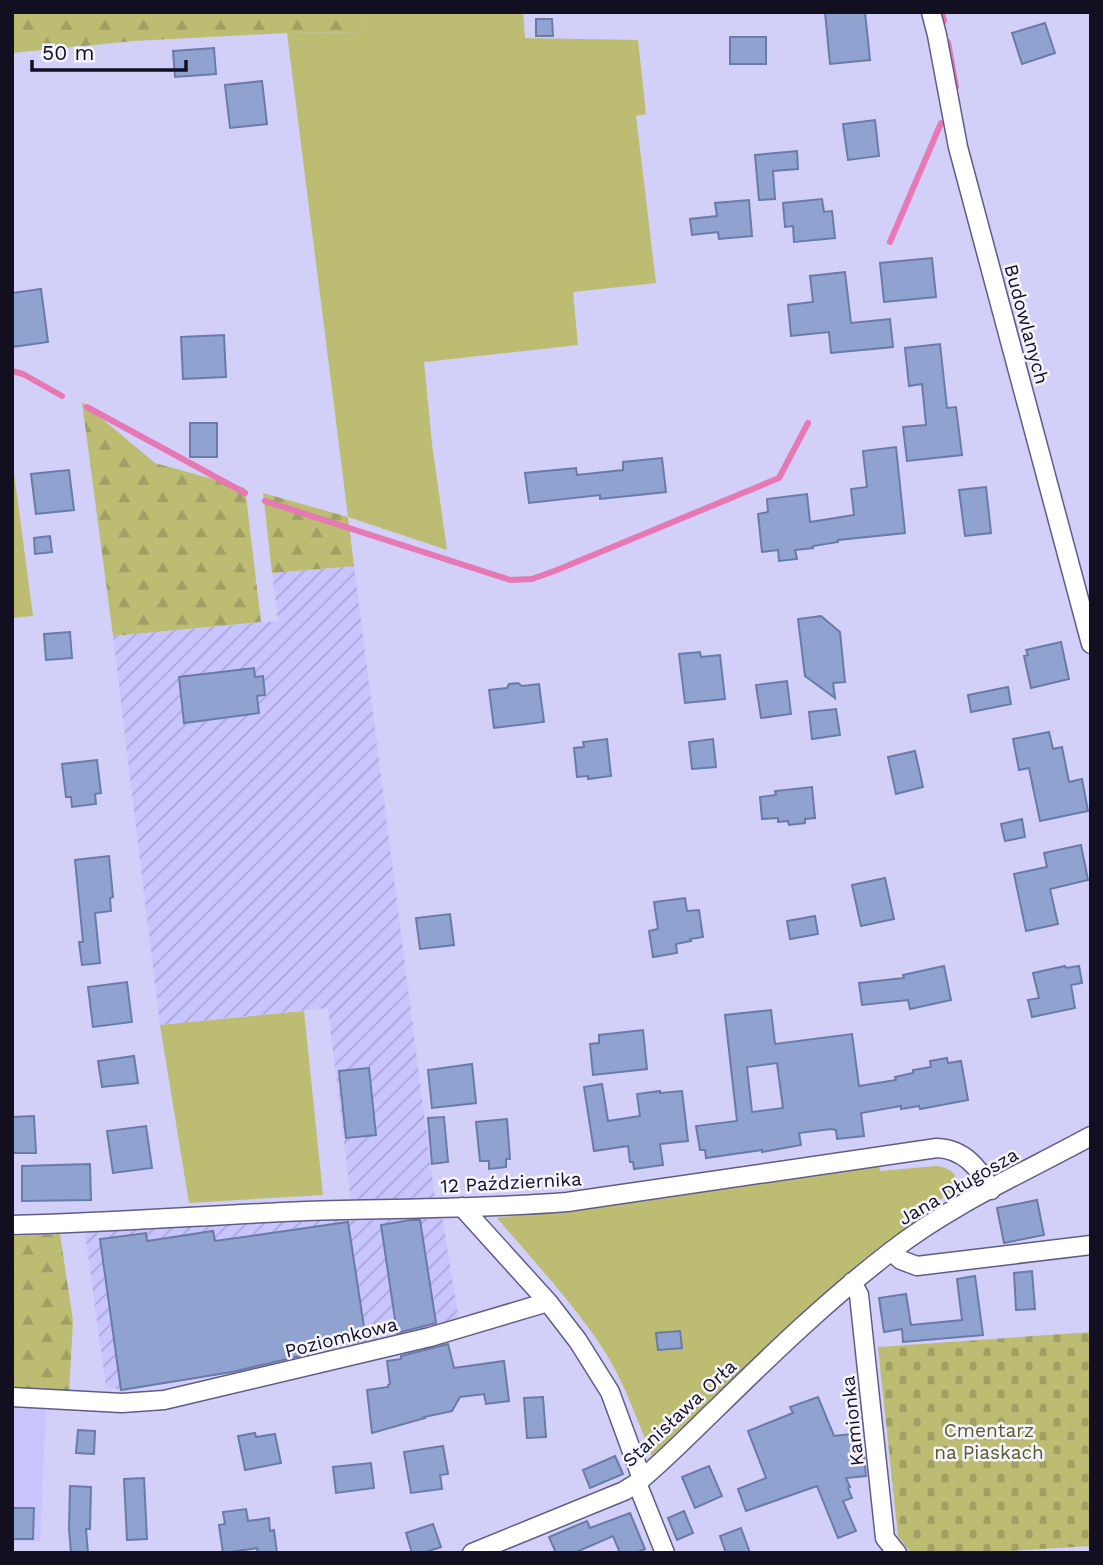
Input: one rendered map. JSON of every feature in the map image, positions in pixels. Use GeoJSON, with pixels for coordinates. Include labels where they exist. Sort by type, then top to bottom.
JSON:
{"type":"FeatureCollection","features":[{"type":"Feature","properties":{"kind":"street","name":"Budowlanych"},"geometry":{"type":"LineString","coordinates":[[931,12],[958,146],[1091,644]]}},
{"type":"Feature","properties":{"kind":"street","name":"Jana Długosza"},"geometry":{"type":"LineString","coordinates":[[852,1282],[932,1222],[1091,1136]]}},
{"type":"Feature","properties":{"kind":"street","name":"12 Października"},"geometry":{"type":"LineString","coordinates":[[12,1225],[567,1202],[937,1148],[957,1151],[965,1157],[978,1170],[991,1190]]}},
{"type":"Feature","properties":{"kind":"street"},"geometry":{"type":"LineString","coordinates":[[462,1207],[548,1302],[578,1340],[610,1392],[665,1553]]}},
{"type":"Feature","properties":{"kind":"street"},"geometry":{"type":"LineString","coordinates":[[891,1251],[901,1260],[916,1266],[1091,1245]]}},
{"type":"Feature","properties":{"kind":"street","name":"Stanisława Orła"},"geometry":{"type":"LineString","coordinates":[[472,1553],[624,1491],[640,1481],[852,1282]]}},
{"type":"Feature","properties":{"kind":"street","name":"Kamionka"},"geometry":{"type":"LineString","coordinates":[[852,1282],[859,1295],[885,1538],[897,1553]]}},
{"type":"Feature","properties":{"kind":"street","name":"Poziomkowa"},"geometry":{"type":"LineString","coordinates":[[12,1397],[122,1403],[164,1400],[430,1337],[548,1302]]}},
{"type":"Feature","properties":{"kind":"shaded area"},"geometry":{"type":"Polygon","coordinates":[[[354,566],[435,1199],[351,1200],[328,1008],[160,1025],[113,636],[278,621],[272,573],[354,566]]]}},
{"type":"Feature","properties":{"kind":"shaded area"},"geometry":{"type":"Polygon","coordinates":[[[442,1216],[460,1327],[301,1362],[121,1390],[106,1387],[85,1233],[327,1219],[442,1216]]]}},
{"type":"Feature","properties":{"kind":"shaded area"},"geometry":{"type":"Polygon","coordinates":[[[12,1406],[46,1407],[40,1541],[12,1541],[12,1406]]]}},
{"type":"Feature","properties":{"kind":"green space"},"geometry":{"type":"Polygon","coordinates":[[[12,12],[366,12],[365,32],[134,41],[12,53],[12,12]]]}},
{"type":"Feature","properties":{"kind":"green space"},"geometry":{"type":"Polygon","coordinates":[[[366,12],[523,12],[525,38],[638,40],[646,114],[636,116],[656,283],[573,292],[578,345],[424,362],[447,550],[348,517],[287,33],[365,32],[366,12]]]}},
{"type":"Feature","properties":{"kind":"green space"},"geometry":{"type":"Polygon","coordinates":[[[82,402],[155,463],[245,488],[261,622],[113,636],[82,402]]]}},
{"type":"Feature","properties":{"kind":"green space"},"geometry":{"type":"Polygon","coordinates":[[[12,458],[33,616],[12,618],[12,458]]]}},
{"type":"Feature","properties":{"kind":"green space"},"geometry":{"type":"Polygon","coordinates":[[[263,493],[348,517],[354,566],[272,573],[263,493]]]}},
{"type":"Feature","properties":{"kind":"green space"},"geometry":{"type":"Polygon","coordinates":[[[304,1011],[323,1195],[189,1203],[160,1025],[304,1011]]]}},
{"type":"Feature","properties":{"kind":"green space"},"geometry":{"type":"Polygon","coordinates":[[[879,1165],[880,1171],[936,1166],[945,1168],[955,1175],[956,1189],[912,1218],[915,1223],[839,1281],[652,1456],[623,1385],[599,1343],[557,1288],[497,1218],[879,1165]]]}},
{"type":"Feature","properties":{"kind":"green space"},"geometry":{"type":"Polygon","coordinates":[[[60,1234],[73,1321],[69,1393],[12,1393],[12,1236],[60,1234]]]}},
{"type":"Feature","properties":{"kind":"green space","name":"Cmentarz na Piaskach"},"geometry":{"type":"Polygon","coordinates":[[[1091,1332],[1091,1546],[975,1553],[911,1553],[898,1536],[878,1347],[1091,1332]]]}},
{"type":"Feature","properties":{"kind":"building"},"geometry":{"type":"Polygon","coordinates":[[[825,12],[865,12],[870,60],[830,64],[825,12]]]}},
{"type":"Feature","properties":{"kind":"building"},"geometry":{"type":"Polygon","coordinates":[[[536,19],[552,19],[553,36],[536,36],[536,19]]]}},
{"type":"Feature","properties":{"kind":"building"},"geometry":{"type":"Polygon","coordinates":[[[1045,23],[1055,53],[1022,64],[1012,33],[1045,23]]]}},
{"type":"Feature","properties":{"kind":"building"},"geometry":{"type":"Polygon","coordinates":[[[730,37],[766,37],[766,64],[730,64],[730,37]]]}},
{"type":"Feature","properties":{"kind":"building"},"geometry":{"type":"Polygon","coordinates":[[[214,48],[216,74],[175,77],[173,51],[214,48]]]}},
{"type":"Feature","properties":{"kind":"building"},"geometry":{"type":"Polygon","coordinates":[[[262,81],[267,124],[230,128],[225,85],[262,81]]]}},
{"type":"Feature","properties":{"kind":"building"},"geometry":{"type":"Polygon","coordinates":[[[875,120],[879,156],[848,160],[843,124],[875,120]]]}},
{"type":"Feature","properties":{"kind":"building"},"geometry":{"type":"Polygon","coordinates":[[[797,151],[798,169],[773,171],[775,199],[759,200],[755,155],[797,151]]]}},
{"type":"Feature","properties":{"kind":"building"},"geometry":{"type":"Polygon","coordinates":[[[822,199],[824,212],[832,211],[835,238],[794,242],[793,226],[785,227],[783,203],[822,199]]]}},
{"type":"Feature","properties":{"kind":"building"},"geometry":{"type":"Polygon","coordinates":[[[749,200],[752,236],[719,239],[718,232],[692,235],[690,219],[717,216],[715,203],[749,200]]]}},
{"type":"Feature","properties":{"kind":"building"},"geometry":{"type":"Polygon","coordinates":[[[932,258],[936,297],[884,302],[880,263],[932,258]]]}},
{"type":"Feature","properties":{"kind":"building"},"geometry":{"type":"Polygon","coordinates":[[[845,272],[851,323],[890,319],[893,347],[831,353],[829,332],[791,336],[788,305],[813,302],[810,276],[845,272]]]}},
{"type":"Feature","properties":{"kind":"building"},"geometry":{"type":"Polygon","coordinates":[[[41,289],[48,342],[12,347],[12,293],[41,289]]]}},
{"type":"Feature","properties":{"kind":"building"},"geometry":{"type":"Polygon","coordinates":[[[224,335],[226,377],[183,379],[181,337],[224,335]]]}},
{"type":"Feature","properties":{"kind":"building"},"geometry":{"type":"Polygon","coordinates":[[[940,344],[947,408],[956,407],[962,455],[907,461],[903,427],[926,425],[922,384],[909,386],[905,348],[940,344]]]}},
{"type":"Feature","properties":{"kind":"building"},"geometry":{"type":"Polygon","coordinates":[[[190,423],[217,423],[217,457],[190,457],[190,423]]]}},
{"type":"Feature","properties":{"kind":"building"},"geometry":{"type":"Polygon","coordinates":[[[896,447],[905,533],[838,540],[813,548],[795,550],[797,559],[779,561],[778,550],[762,552],[758,514],[768,512],[767,499],[807,494],[810,522],[854,515],[851,489],[867,487],[863,451],[896,447]]]}},
{"type":"Feature","properties":{"kind":"building"},"geometry":{"type":"Polygon","coordinates":[[[662,458],[666,492],[600,499],[600,495],[529,503],[525,473],[576,468],[577,475],[623,470],[623,462],[662,458]]]}},
{"type":"Feature","properties":{"kind":"building"},"geometry":{"type":"Polygon","coordinates":[[[69,470],[74,510],[36,514],[31,474],[69,470]]]}},
{"type":"Feature","properties":{"kind":"building"},"geometry":{"type":"Polygon","coordinates":[[[986,487],[991,533],[965,536],[959,490],[986,487]]]}},
{"type":"Feature","properties":{"kind":"building"},"geometry":{"type":"Polygon","coordinates":[[[50,536],[52,552],[35,554],[34,538],[50,536]]]}},
{"type":"Feature","properties":{"kind":"building"},"geometry":{"type":"Polygon","coordinates":[[[821,616],[840,632],[845,682],[833,683],[835,698],[805,676],[798,619],[821,616]]]}},
{"type":"Feature","properties":{"kind":"building"},"geometry":{"type":"Polygon","coordinates":[[[70,632],[72,658],[46,660],[44,634],[70,632]]]}},
{"type":"Feature","properties":{"kind":"building"},"geometry":{"type":"Polygon","coordinates":[[[1061,642],[1069,679],[1031,688],[1024,656],[1028,655],[1026,650],[1061,642]]]}},
{"type":"Feature","properties":{"kind":"building"},"geometry":{"type":"Polygon","coordinates":[[[700,652],[701,657],[720,655],[725,699],[685,703],[679,654],[700,652]]]}},
{"type":"Feature","properties":{"kind":"building"},"geometry":{"type":"Polygon","coordinates":[[[254,668],[255,677],[263,676],[265,695],[257,696],[259,713],[184,723],[179,677],[254,668]]]}},
{"type":"Feature","properties":{"kind":"building"},"geometry":{"type":"Polygon","coordinates":[[[787,681],[791,714],[761,718],[756,685],[787,681]]]}},
{"type":"Feature","properties":{"kind":"building"},"geometry":{"type":"Polygon","coordinates":[[[518,683],[522,686],[539,684],[544,722],[494,728],[489,690],[507,688],[509,684],[518,683]]]}},
{"type":"Feature","properties":{"kind":"building"},"geometry":{"type":"Polygon","coordinates":[[[1008,687],[1011,704],[971,712],[968,695],[1008,687]]]}},
{"type":"Feature","properties":{"kind":"building"},"geometry":{"type":"Polygon","coordinates":[[[836,709],[840,735],[812,739],[809,712],[836,709]]]}},
{"type":"Feature","properties":{"kind":"building"},"geometry":{"type":"Polygon","coordinates":[[[1049,732],[1053,749],[1062,747],[1069,782],[1082,779],[1088,811],[1040,821],[1029,768],[1019,770],[1013,739],[1049,732]]]}},
{"type":"Feature","properties":{"kind":"building"},"geometry":{"type":"Polygon","coordinates":[[[607,739],[611,776],[588,779],[588,776],[577,777],[574,748],[584,747],[583,742],[607,739]]]}},
{"type":"Feature","properties":{"kind":"building"},"geometry":{"type":"Polygon","coordinates":[[[713,739],[716,767],[692,769],[689,742],[713,739]]]}},
{"type":"Feature","properties":{"kind":"building"},"geometry":{"type":"Polygon","coordinates":[[[915,751],[923,787],[896,794],[888,757],[915,751]]]}},
{"type":"Feature","properties":{"kind":"building"},"geometry":{"type":"Polygon","coordinates":[[[97,760],[101,793],[95,794],[96,804],[72,807],[71,797],[66,797],[62,764],[97,760]]]}},
{"type":"Feature","properties":{"kind":"building"},"geometry":{"type":"Polygon","coordinates":[[[812,787],[815,818],[805,819],[805,823],[789,825],[788,821],[778,822],[778,818],[762,819],[760,797],[776,795],[775,791],[812,787]]]}},
{"type":"Feature","properties":{"kind":"building"},"geometry":{"type":"Polygon","coordinates":[[[1022,819],[1025,837],[1005,841],[1001,824],[1022,819]]]}},
{"type":"Feature","properties":{"kind":"building"},"geometry":{"type":"Polygon","coordinates":[[[1081,845],[1088,880],[1050,889],[1058,924],[1026,931],[1014,874],[1047,867],[1044,853],[1081,845]]]}},
{"type":"Feature","properties":{"kind":"building"},"geometry":{"type":"Polygon","coordinates":[[[109,856],[113,897],[110,898],[111,911],[95,913],[100,963],[82,965],[79,942],[83,942],[75,860],[109,856]]]}},
{"type":"Feature","properties":{"kind":"building"},"geometry":{"type":"Polygon","coordinates":[[[885,878],[894,919],[861,926],[852,885],[885,878]]]}},
{"type":"Feature","properties":{"kind":"building"},"geometry":{"type":"Polygon","coordinates":[[[685,898],[687,911],[699,910],[703,937],[676,944],[677,953],[653,957],[649,931],[658,929],[654,902],[685,898]]]}},
{"type":"Feature","properties":{"kind":"building"},"geometry":{"type":"Polygon","coordinates":[[[450,914],[454,945],[420,949],[416,918],[450,914]]]}},
{"type":"Feature","properties":{"kind":"building"},"geometry":{"type":"Polygon","coordinates":[[[815,916],[818,934],[790,939],[787,921],[815,916]]]}},
{"type":"Feature","properties":{"kind":"building"},"geometry":{"type":"Polygon","coordinates":[[[944,966],[951,1000],[910,1009],[908,1000],[862,1005],[859,983],[904,978],[903,975],[944,966]]]}},
{"type":"Feature","properties":{"kind":"building"},"geometry":{"type":"Polygon","coordinates":[[[1065,966],[1079,966],[1082,983],[1071,985],[1075,1008],[1032,1017],[1028,1000],[1039,998],[1033,973],[1065,966]]]}},
{"type":"Feature","properties":{"kind":"building"},"geometry":{"type":"Polygon","coordinates":[[[127,982],[132,1022],[93,1027],[88,987],[127,982]]]}},
{"type":"Feature","properties":{"kind":"building"},"geometry":{"type":"Polygon","coordinates":[[[771,1010],[775,1044],[852,1034],[859,1086],[896,1080],[895,1077],[913,1073],[913,1070],[931,1067],[930,1061],[947,1058],[948,1063],[961,1061],[968,1100],[920,1109],[919,1106],[901,1109],[901,1106],[861,1113],[864,1136],[837,1139],[836,1130],[831,1129],[799,1133],[801,1145],[706,1158],[705,1150],[700,1150],[696,1126],[737,1121],[725,1015],[771,1010]],[[777,1063],[747,1067],[752,1112],[783,1108],[777,1063]]]}},
{"type":"Feature","properties":{"kind":"building"},"geometry":{"type":"Polygon","coordinates":[[[643,1030],[647,1069],[593,1075],[590,1044],[599,1043],[599,1035],[643,1030]]]}},
{"type":"Feature","properties":{"kind":"building"},"geometry":{"type":"Polygon","coordinates":[[[134,1056],[138,1083],[102,1087],[98,1061],[134,1056]]]}},
{"type":"Feature","properties":{"kind":"building"},"geometry":{"type":"Polygon","coordinates":[[[472,1064],[476,1103],[432,1108],[428,1070],[472,1064]]]}},
{"type":"Feature","properties":{"kind":"building"},"geometry":{"type":"Polygon","coordinates":[[[369,1068],[376,1135],[346,1138],[339,1071],[369,1068]]]}},
{"type":"Feature","properties":{"kind":"building"},"geometry":{"type":"Polygon","coordinates":[[[602,1084],[608,1121],[640,1116],[637,1094],[682,1091],[688,1141],[660,1144],[663,1165],[634,1169],[633,1162],[630,1162],[628,1146],[594,1151],[584,1087],[602,1084]]]}},
{"type":"Feature","properties":{"kind":"building"},"geometry":{"type":"Polygon","coordinates":[[[34,1116],[36,1153],[12,1153],[12,1117],[34,1116]]]}},
{"type":"Feature","properties":{"kind":"building"},"geometry":{"type":"Polygon","coordinates":[[[444,1117],[448,1162],[432,1164],[428,1118],[444,1117]]]}},
{"type":"Feature","properties":{"kind":"building"},"geometry":{"type":"Polygon","coordinates":[[[507,1119],[510,1159],[506,1159],[506,1167],[489,1169],[489,1161],[480,1161],[476,1122],[507,1119]]]}},
{"type":"Feature","properties":{"kind":"building"},"geometry":{"type":"Polygon","coordinates":[[[146,1126],[152,1168],[113,1173],[107,1131],[146,1126]]]}},
{"type":"Feature","properties":{"kind":"building"},"geometry":{"type":"Polygon","coordinates":[[[90,1164],[91,1200],[22,1201],[22,1166],[90,1164]]]}},
{"type":"Feature","properties":{"kind":"building"},"geometry":{"type":"Polygon","coordinates":[[[1037,1200],[1044,1235],[1004,1243],[997,1208],[1037,1200]]]}},
{"type":"Feature","properties":{"kind":"building"},"geometry":{"type":"Polygon","coordinates":[[[420,1220],[436,1323],[397,1333],[381,1225],[420,1220]]]}},
{"type":"Feature","properties":{"kind":"building"},"geometry":{"type":"Polygon","coordinates":[[[348,1222],[366,1340],[299,1352],[300,1356],[232,1372],[121,1390],[100,1239],[146,1233],[147,1241],[213,1231],[215,1241],[348,1222]]]}},
{"type":"Feature","properties":{"kind":"building"},"geometry":{"type":"Polygon","coordinates":[[[1032,1271],[1035,1309],[1016,1310],[1014,1273],[1032,1271]]]}},
{"type":"Feature","properties":{"kind":"building"},"geometry":{"type":"Polygon","coordinates":[[[975,1276],[983,1335],[903,1342],[902,1329],[884,1332],[879,1298],[906,1294],[911,1325],[962,1320],[957,1279],[975,1276]]]}},
{"type":"Feature","properties":{"kind":"building"},"geometry":{"type":"Polygon","coordinates":[[[680,1331],[682,1348],[658,1350],[656,1333],[680,1331]]]}},
{"type":"Feature","properties":{"kind":"building"},"geometry":{"type":"Polygon","coordinates":[[[448,1344],[454,1368],[504,1361],[509,1401],[486,1404],[484,1394],[460,1397],[452,1411],[372,1433],[367,1390],[388,1387],[390,1384],[387,1361],[448,1344]]]}},
{"type":"Feature","properties":{"kind":"building"},"geometry":{"type":"Polygon","coordinates":[[[543,1397],[546,1437],[527,1438],[524,1398],[543,1397]]]}},
{"type":"Feature","properties":{"kind":"building"},"geometry":{"type":"Polygon","coordinates":[[[818,1397],[834,1436],[860,1433],[864,1456],[866,1476],[846,1478],[852,1498],[843,1501],[856,1531],[838,1538],[817,1486],[746,1511],[738,1489],[766,1478],[748,1431],[793,1413],[790,1407],[818,1397]]]}},
{"type":"Feature","properties":{"kind":"building"},"geometry":{"type":"Polygon","coordinates":[[[78,1430],[95,1431],[94,1454],[76,1453],[78,1430]]]}},
{"type":"Feature","properties":{"kind":"building"},"geometry":{"type":"Polygon","coordinates":[[[255,1433],[256,1437],[275,1434],[281,1463],[245,1470],[238,1436],[255,1433]]]}},
{"type":"Feature","properties":{"kind":"building"},"geometry":{"type":"Polygon","coordinates":[[[443,1446],[448,1474],[440,1475],[442,1489],[411,1493],[404,1452],[443,1446]]]}},
{"type":"Feature","properties":{"kind":"building"},"geometry":{"type":"Polygon","coordinates":[[[615,1456],[623,1474],[590,1488],[583,1470],[615,1456]]]}},
{"type":"Feature","properties":{"kind":"building"},"geometry":{"type":"Polygon","coordinates":[[[371,1463],[374,1488],[336,1493],[333,1467],[371,1463]]]}},
{"type":"Feature","properties":{"kind":"building"},"geometry":{"type":"Polygon","coordinates":[[[709,1466],[722,1496],[695,1508],[682,1477],[709,1466]]]}},
{"type":"Feature","properties":{"kind":"building"},"geometry":{"type":"Polygon","coordinates":[[[144,1478],[147,1539],[127,1540],[124,1479],[144,1478]]]}},
{"type":"Feature","properties":{"kind":"building"},"geometry":{"type":"Polygon","coordinates":[[[70,1486],[91,1487],[90,1529],[86,1529],[88,1553],[71,1553],[70,1486]]]}},
{"type":"Feature","properties":{"kind":"building"},"geometry":{"type":"Polygon","coordinates":[[[12,1508],[34,1508],[33,1539],[12,1539],[12,1508]]]}},
{"type":"Feature","properties":{"kind":"building"},"geometry":{"type":"Polygon","coordinates":[[[246,1509],[248,1521],[269,1518],[270,1531],[274,1530],[277,1553],[258,1553],[257,1548],[223,1553],[219,1525],[225,1524],[223,1512],[246,1509]]]}},
{"type":"Feature","properties":{"kind":"building"},"geometry":{"type":"Polygon","coordinates":[[[684,1511],[693,1533],[677,1540],[668,1518],[684,1511]]]}},
{"type":"Feature","properties":{"kind":"building"},"geometry":{"type":"Polygon","coordinates":[[[630,1513],[645,1549],[636,1553],[620,1553],[613,1536],[574,1553],[556,1553],[549,1537],[587,1521],[590,1528],[630,1513]]]}},
{"type":"Feature","properties":{"kind":"building"},"geometry":{"type":"Polygon","coordinates":[[[433,1524],[441,1547],[412,1553],[406,1533],[433,1524]]]}},
{"type":"Feature","properties":{"kind":"building"},"geometry":{"type":"Polygon","coordinates":[[[741,1528],[750,1553],[726,1553],[720,1536],[741,1528]]]}},
{"type":"Feature","properties":{"kind":"waterway"},"geometry":{"type":"LineString","coordinates":[[942,12],[944,21]]}},
{"type":"Feature","properties":{"kind":"waterway"},"geometry":{"type":"LineString","coordinates":[[948,42],[956,87]]}},
{"type":"Feature","properties":{"kind":"waterway"},"geometry":{"type":"LineString","coordinates":[[890,242],[941,123]]}},
{"type":"Feature","properties":{"kind":"waterway"},"geometry":{"type":"LineString","coordinates":[[12,371],[23,374],[62,396]]}},
{"type":"Feature","properties":{"kind":"waterway"},"geometry":{"type":"LineString","coordinates":[[87,407],[245,493]]}},
{"type":"Feature","properties":{"kind":"waterway"},"geometry":{"type":"LineString","coordinates":[[265,501],[510,580],[532,579],[779,478],[808,423]]}}]}
